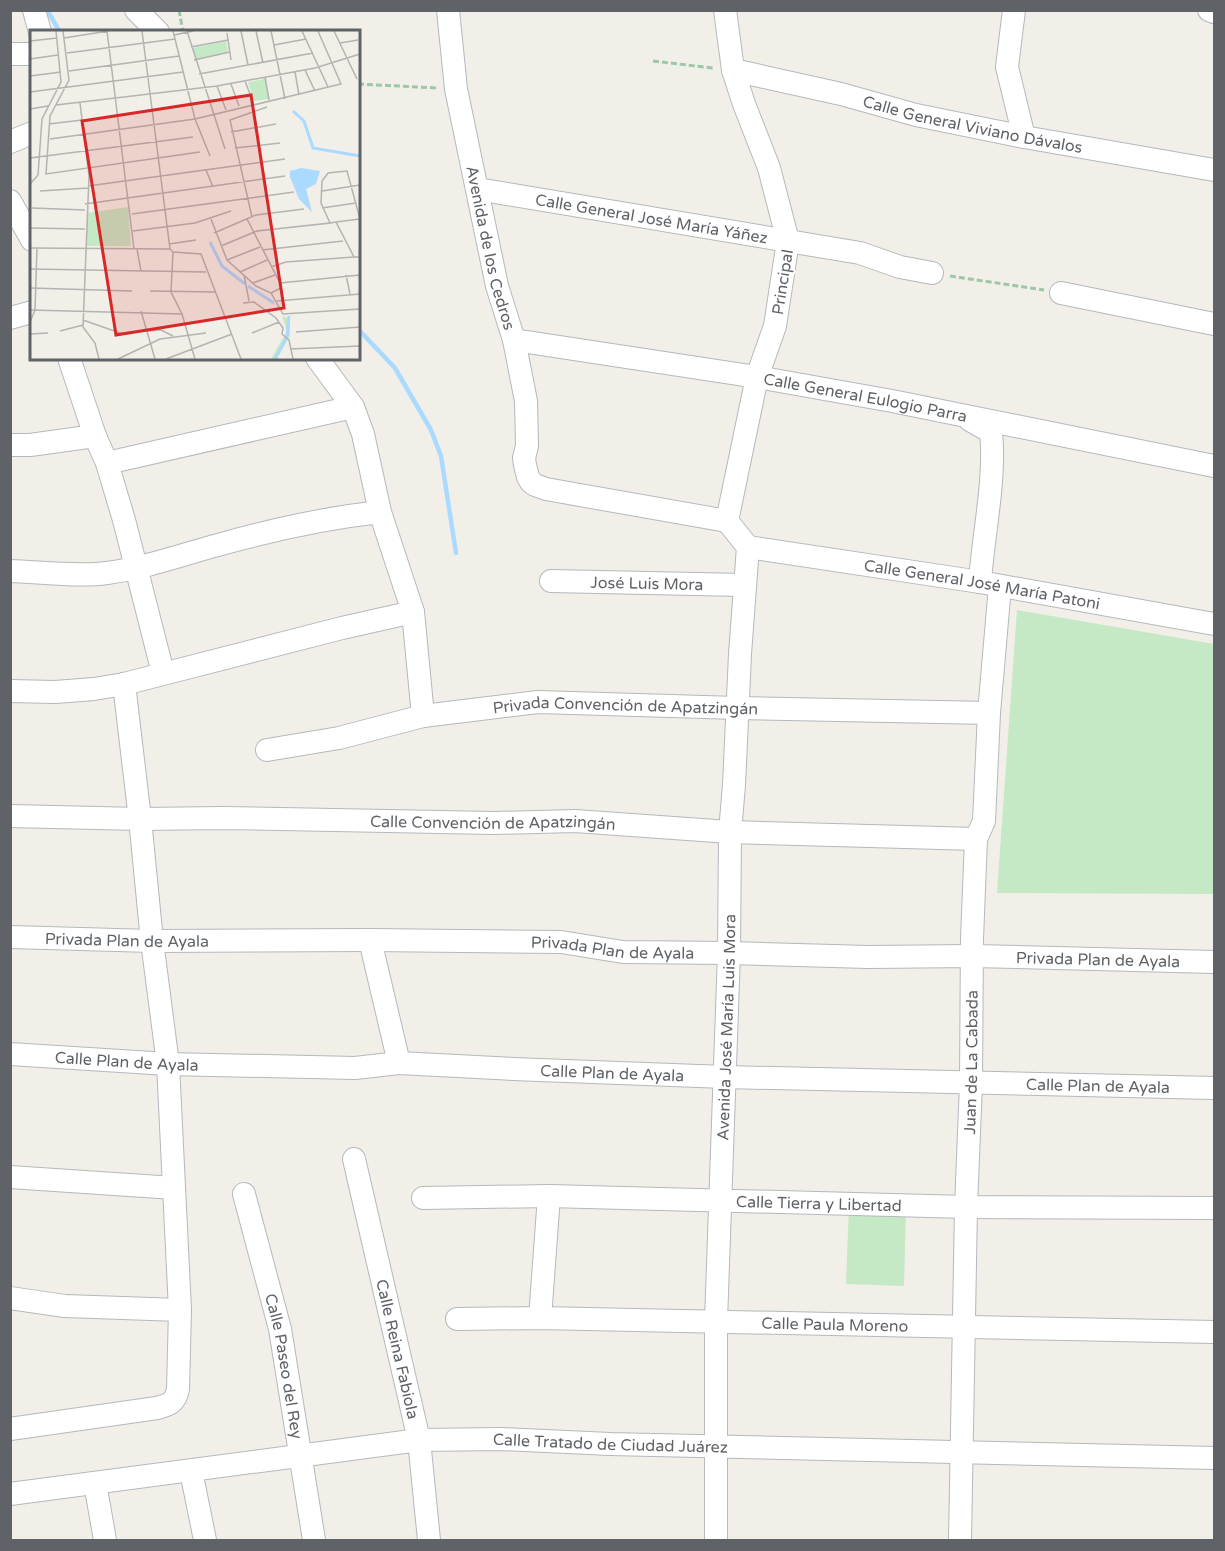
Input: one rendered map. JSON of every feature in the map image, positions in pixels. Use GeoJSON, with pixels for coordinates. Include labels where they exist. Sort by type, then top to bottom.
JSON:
{"type":"FeatureCollection","features":[{"type":"Feature","properties":{"kind":"street"},"geometry":{"type":"LineString","coordinates":[[34,10],[39,30]]}},
{"type":"Feature","properties":{"kind":"street"},"geometry":{"type":"LineString","coordinates":[[136,10],[156,30]]}},
{"type":"Feature","properties":{"kind":"street","name":"Avenida de los Cedros"},"geometry":{"type":"LineString","coordinates":[[448,10],[456,89],[497,286],[514,340],[526,401],[527,446],[524,458],[526,472],[531,482],[546,489],[727,521]]}},
{"type":"Feature","properties":{"kind":"street","name":"Principal"},"geometry":{"type":"LineString","coordinates":[[725,10],[733,70],[768,168],[788,241],[775,326],[757,377],[727,521]]}},
{"type":"Feature","properties":{"kind":"street"},"geometry":{"type":"LineString","coordinates":[[1014,10],[1007,67],[1024,137]]}},
{"type":"Feature","properties":{"kind":"street"},"geometry":{"type":"LineString","coordinates":[[1209,10],[1215,12]]}},
{"type":"Feature","properties":{"kind":"street"},"geometry":{"type":"LineString","coordinates":[[10,54],[30,54]]}},
{"type":"Feature","properties":{"kind":"street","name":"Calle General Viviano Dávalos"},"geometry":{"type":"LineString","coordinates":[[733,70],[842,94],[916,115],[1215,171]]}},
{"type":"Feature","properties":{"kind":"street"},"geometry":{"type":"LineString","coordinates":[[10,142],[30,134]]}},
{"type":"Feature","properties":{"kind":"street","name":"Calle General José María Yáñez"},"geometry":{"type":"LineString","coordinates":[[477,189],[860,254],[900,267],[932,273]]}},
{"type":"Feature","properties":{"kind":"street"},"geometry":{"type":"LineString","coordinates":[[10,201],[30,236]]}},
{"type":"Feature","properties":{"kind":"street"},"geometry":{"type":"LineString","coordinates":[[1060,293],[1215,324]]}},
{"type":"Feature","properties":{"kind":"street"},"geometry":{"type":"LineString","coordinates":[[10,318],[30,313]]}},
{"type":"Feature","properties":{"kind":"street","name":"Calle General Eulogio Parra"},"geometry":{"type":"LineString","coordinates":[[514,340],[757,377],[958,413],[1215,466]]}},
{"type":"Feature","properties":{"kind":"street"},"geometry":{"type":"LineString","coordinates":[[72,360],[95,436],[107,463],[137,568],[163,673]]}},
{"type":"Feature","properties":{"kind":"street"},"geometry":{"type":"LineString","coordinates":[[318,360],[353,407],[363,434],[380,512],[413,612],[423,716]]}},
{"type":"Feature","properties":{"kind":"street"},"geometry":{"type":"LineString","coordinates":[[107,463],[353,407]]}},
{"type":"Feature","properties":{"kind":"street","name":"Juan de La Cabada"},"geometry":{"type":"LineString","coordinates":[[958,413],[991,432],[992,443],[989,713],[984,821],[976,839],[972,939],[971,1083],[966,1207],[960,1540]]}},
{"type":"Feature","properties":{"kind":"street"},"geometry":{"type":"LineString","coordinates":[[10,445],[30,445],[95,436]]}},
{"type":"Feature","properties":{"kind":"street"},"geometry":{"type":"LineString","coordinates":[[10,571],[105,574],[137,568],[291,527],[350,515],[380,512]]}},
{"type":"Feature","properties":{"kind":"street"},"geometry":{"type":"LineString","coordinates":[[727,521],[748,547]]}},
{"type":"Feature","properties":{"kind":"street","name":"Calle General José María Patoni"},"geometry":{"type":"LineString","coordinates":[[748,547],[990,584],[1215,624]]}},
{"type":"Feature","properties":{"kind":"street","name":"Avenida José María Luis Mora"},"geometry":{"type":"LineString","coordinates":[[716,1540],[717,1321],[729,953],[730,832],[748,547]]}},
{"type":"Feature","properties":{"kind":"street","name":"José Luis Mora"},"geometry":{"type":"LineString","coordinates":[[551,581],[744,585]]}},
{"type":"Feature","properties":{"kind":"street"},"geometry":{"type":"LineString","coordinates":[[10,691],[55,692],[124,684],[413,612]]}},
{"type":"Feature","properties":{"kind":"street"},"geometry":{"type":"LineString","coordinates":[[10,1429],[157,1408],[168,1405],[177,1396],[180,1310],[168,1064],[124,684]]}},
{"type":"Feature","properties":{"kind":"street","name":"Privada Convención de Apatzingán"},"geometry":{"type":"LineString","coordinates":[[267,750],[339,738],[423,716],[538,702],[989,713]]}},
{"type":"Feature","properties":{"kind":"street","name":"Calle Convención de Apatzingán"},"geometry":{"type":"LineString","coordinates":[[10,816],[481,823],[575,821],[730,832],[976,839]]}},
{"type":"Feature","properties":{"kind":"street","name":"Privada Plan de Ayala"},"geometry":{"type":"LineString","coordinates":[[10,937],[152,941],[561,942],[623,952],[868,957],[973,956],[1215,962]]}},
{"type":"Feature","properties":{"kind":"street"},"geometry":{"type":"LineString","coordinates":[[370,940],[399,1063]]}},
{"type":"Feature","properties":{"kind":"street","name":"Calle Plan de Ayala"},"geometry":{"type":"LineString","coordinates":[[10,1054],[168,1064],[354,1068],[399,1063],[725,1077],[1215,1088]]}},
{"type":"Feature","properties":{"kind":"street","name":"Calle Reina Fabiola"},"geometry":{"type":"LineString","coordinates":[[354,1159],[419,1440],[429,1540]]}},
{"type":"Feature","properties":{"kind":"street"},"geometry":{"type":"LineString","coordinates":[[10,1177],[174,1188]]}},
{"type":"Feature","properties":{"kind":"street","name":"Calle Paseo del Rey"},"geometry":{"type":"LineString","coordinates":[[244,1194],[280,1329],[314,1540]]}},
{"type":"Feature","properties":{"kind":"street"},"geometry":{"type":"LineString","coordinates":[[540,1318],[549,1196]]}},
{"type":"Feature","properties":{"kind":"street","name":"Calle Tierra y Libertad"},"geometry":{"type":"LineString","coordinates":[[423,1198],[549,1196],[966,1207],[1215,1208]]}},
{"type":"Feature","properties":{"kind":"street"},"geometry":{"type":"LineString","coordinates":[[10,1298],[65,1306],[180,1310]]}},
{"type":"Feature","properties":{"kind":"street","name":"Calle Paula Moreno"},"geometry":{"type":"LineString","coordinates":[[457,1319],[717,1321],[1215,1332]]}},
{"type":"Feature","properties":{"kind":"street","name":"Calle Tratado de Ciudad Juárez"},"geometry":{"type":"LineString","coordinates":[[10,1494],[419,1440],[501,1438],[610,1444],[1215,1458]]}},
{"type":"Feature","properties":{"kind":"street"},"geometry":{"type":"LineString","coordinates":[[191,1471],[206,1540]]}},
{"type":"Feature","properties":{"kind":"street"},"geometry":{"type":"LineString","coordinates":[[95,1483],[105,1540]]}},
{"type":"Feature","properties":{"kind":"path"},"geometry":{"type":"LineString","coordinates":[[179,10],[183,30]]}},
{"type":"Feature","properties":{"kind":"path"},"geometry":{"type":"LineString","coordinates":[[653,61],[733,70]]}},
{"type":"Feature","properties":{"kind":"path"},"geometry":{"type":"LineString","coordinates":[[360,84],[456,89]]}},
{"type":"Feature","properties":{"kind":"path"},"geometry":{"type":"LineString","coordinates":[[932,273],[1060,293]]}},
{"type":"Feature","properties":{"kind":"green space"},"geometry":{"type":"Polygon","coordinates":[[[1017,610],[1214,644],[1214,894],[997,893],[1017,610]]]}},
{"type":"Feature","properties":{"kind":"green space"},"geometry":{"type":"Polygon","coordinates":[[[849,1206],[906,1208],[904,1286],[846,1284],[849,1206]]]}},
{"type":"Feature","properties":{"kind":"waterway"},"geometry":{"type":"LineString","coordinates":[[47,10],[59,30]]}},
{"type":"Feature","properties":{"kind":"waterway"},"geometry":{"type":"LineString","coordinates":[[360,331],[395,368],[431,430],[441,456],[456,553]]}}]}
